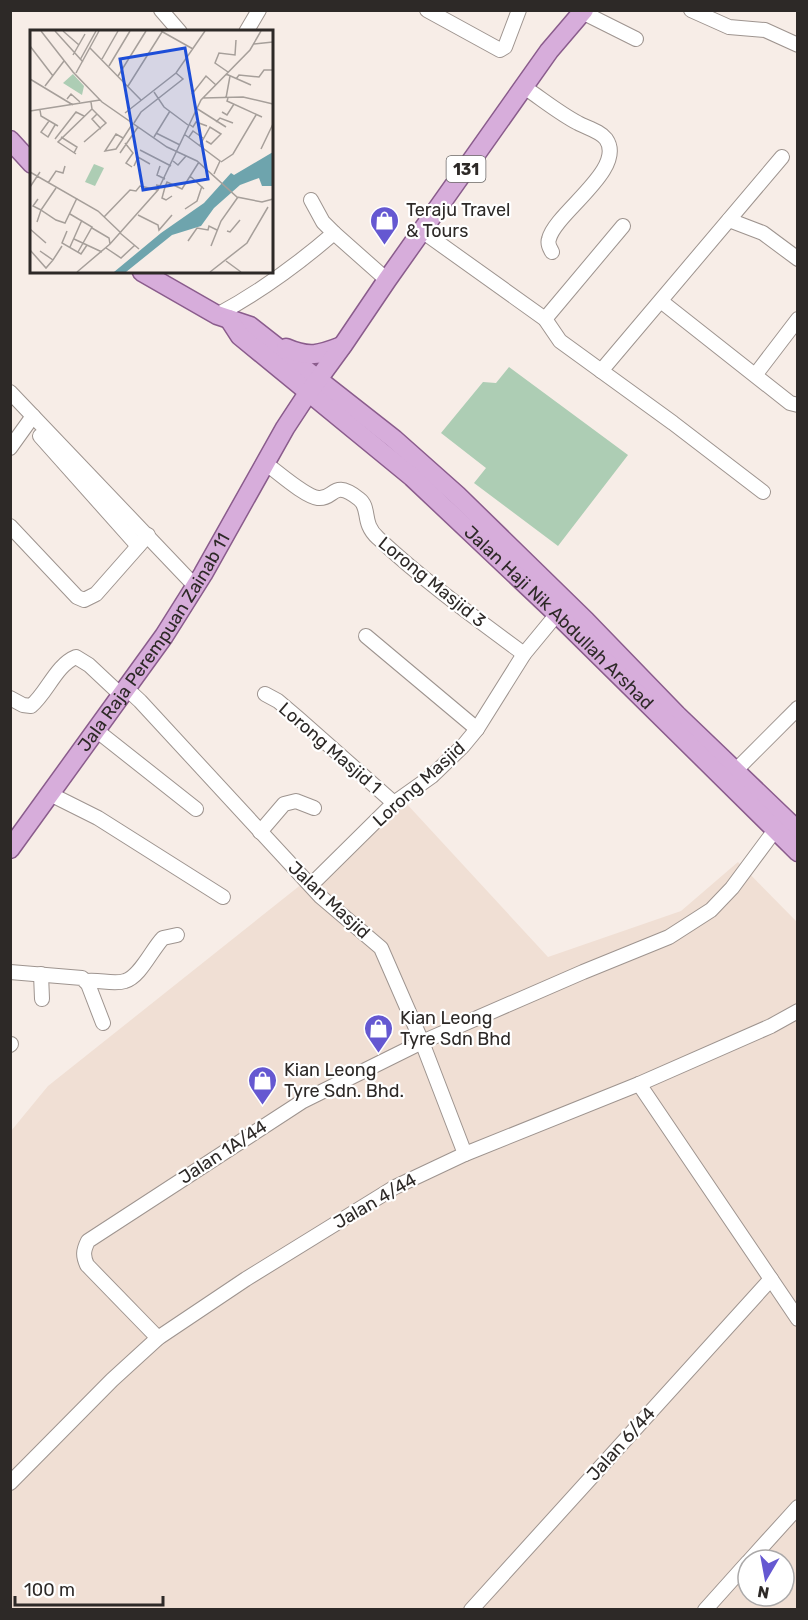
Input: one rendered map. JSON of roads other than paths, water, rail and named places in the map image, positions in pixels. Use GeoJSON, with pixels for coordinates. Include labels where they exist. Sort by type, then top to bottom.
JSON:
{"type":"FeatureCollection","features":[{"type":"Feature","properties":{"kind":"main road","name":"131"},"geometry":{"type":"LineString","coordinates":[[313,386],[549,51],[581,11]]}},
{"type":"Feature","properties":{"kind":"main road"},"geometry":{"type":"LineString","coordinates":[[10,140],[29,159]]}},
{"type":"Feature","properties":{"kind":"main road"},"geometry":{"type":"LineString","coordinates":[[144,273],[223,317],[250,326],[268,349],[290,394],[285,428]]}},
{"type":"Feature","properties":{"kind":"main road"},"geometry":{"type":"LineString","coordinates":[[268,349],[307,355],[320,354],[343,345]]}},
{"type":"Feature","properties":{"kind":"main road"},"geometry":{"type":"LineString","coordinates":[[268,349],[313,386]]}},
{"type":"Feature","properties":{"kind":"main road","name":"Jala Raja Perempuan Zainab 11"},"geometry":{"type":"LineString","coordinates":[[10,849],[164,636],[285,428],[313,386]]}},
{"type":"Feature","properties":{"kind":"main road","name":"Jalan Haji Nik Abdullah Arshad"},"geometry":{"type":"LineString","coordinates":[[313,386],[557,614],[790,825]]}},
{"type":"Feature","properties":{"kind":"main road","name":"Jalan Haji Nik Abdullah Arshad"},"geometry":{"type":"LineString","coordinates":[[313,386],[394,439],[457,495],[790,825],[798,852]]}},
{"type":"Feature","properties":{"kind":"street"},"geometry":{"type":"LineString","coordinates":[[161,10],[178,30]]}},
{"type":"Feature","properties":{"kind":"street"},"geometry":{"type":"LineString","coordinates":[[247,30],[259,10]]}},
{"type":"Feature","properties":{"kind":"street"},"geometry":{"type":"LineString","coordinates":[[427,10],[500,50],[505,47],[519,10]]}},
{"type":"Feature","properties":{"kind":"street"},"geometry":{"type":"LineString","coordinates":[[691,10],[732,27],[765,30],[798,45]]}},
{"type":"Feature","properties":{"kind":"street"},"geometry":{"type":"LineString","coordinates":[[581,11],[636,39]]}},
{"type":"Feature","properties":{"kind":"street"},"geometry":{"type":"LineString","coordinates":[[524,87],[577,123],[599,133],[609,146],[606,162],[598,180],[572,207],[549,237],[552,252]]}},
{"type":"Feature","properties":{"kind":"street"},"geometry":{"type":"LineString","coordinates":[[601,371],[662,302],[782,157]]}},
{"type":"Feature","properties":{"kind":"street"},"geometry":{"type":"LineString","coordinates":[[311,201],[322,222],[387,280]]}},
{"type":"Feature","properties":{"kind":"street"},"geometry":{"type":"LineString","coordinates":[[729,220],[770,237],[798,259]]}},
{"type":"Feature","properties":{"kind":"street"},"geometry":{"type":"LineString","coordinates":[[545,319],[623,226]]}},
{"type":"Feature","properties":{"kind":"street"},"geometry":{"type":"LineString","coordinates":[[422,231],[545,319],[560,341],[763,492]]}},
{"type":"Feature","properties":{"kind":"street"},"geometry":{"type":"LineString","coordinates":[[223,317],[281,276],[334,233]]}},
{"type":"Feature","properties":{"kind":"street"},"geometry":{"type":"LineString","coordinates":[[662,302],[796,406]]}},
{"type":"Feature","properties":{"kind":"street"},"geometry":{"type":"LineString","coordinates":[[756,374],[798,319]]}},
{"type":"Feature","properties":{"kind":"street"},"geometry":{"type":"LineString","coordinates":[[10,392],[138,546]]}},
{"type":"Feature","properties":{"kind":"street"},"geometry":{"type":"LineString","coordinates":[[10,448],[31,419]]}},
{"type":"Feature","properties":{"kind":"street"},"geometry":{"type":"LineString","coordinates":[[31,419],[148,535],[195,586]]}},
{"type":"Feature","properties":{"kind":"street","name":"Lorong Masjid 3"},"geometry":{"type":"LineString","coordinates":[[265,463],[314,497],[325,497],[334,491],[342,490],[360,500],[365,506],[368,527],[377,537],[432,585],[524,654]]}},
{"type":"Feature","properties":{"kind":"street"},"geometry":{"type":"LineString","coordinates":[[10,526],[77,597],[88,600],[96,594],[148,535]]}},
{"type":"Feature","properties":{"kind":"street","name":"Lorong Masjid"},"geometry":{"type":"LineString","coordinates":[[311,885],[394,803],[432,776],[463,746],[477,729],[524,654],[557,614]]}},
{"type":"Feature","properties":{"kind":"street"},"geometry":{"type":"LineString","coordinates":[[366,636],[477,729]]}},
{"type":"Feature","properties":{"kind":"street","name":"Jalan Masjid"},"geometry":{"type":"LineString","coordinates":[[10,698],[22,705],[31,706],[63,667],[76,657],[140,701],[321,897],[381,948],[423,1042],[465,1154]]}},
{"type":"Feature","properties":{"kind":"street","name":"Lorong Masjid 1"},"geometry":{"type":"LineString","coordinates":[[265,694],[278,701],[394,803]]}},
{"type":"Feature","properties":{"kind":"street"},"geometry":{"type":"LineString","coordinates":[[736,770],[798,708]]}},
{"type":"Feature","properties":{"kind":"street"},"geometry":{"type":"LineString","coordinates":[[96,730],[196,809]]}},
{"type":"Feature","properties":{"kind":"street"},"geometry":{"type":"LineString","coordinates":[[50,794],[98,819],[223,897]]}},
{"type":"Feature","properties":{"kind":"street"},"geometry":{"type":"LineString","coordinates":[[260,832],[284,804],[296,801],[314,808]]}},
{"type":"Feature","properties":{"kind":"street","name":"Jalan 1A/44"},"geometry":{"type":"LineString","coordinates":[[158,1338],[87,1265],[84,1250],[87,1241],[303,1101],[423,1042],[669,937],[711,910],[790,825]]}},
{"type":"Feature","properties":{"kind":"street"},"geometry":{"type":"LineString","coordinates":[[10,972],[79,977],[86,981],[126,981],[132,978],[163,938],[177,935]]}},
{"type":"Feature","properties":{"kind":"street"},"geometry":{"type":"LineString","coordinates":[[41,974],[42,999]]}},
{"type":"Feature","properties":{"kind":"street"},"geometry":{"type":"LineString","coordinates":[[86,981],[103,1023]]}},
{"type":"Feature","properties":{"kind":"street","name":"Jalan 4/44"},"geometry":{"type":"LineString","coordinates":[[10,1483],[112,1380],[158,1338],[246,1279],[395,1187],[465,1154],[771,1026],[798,1011]]}},
{"type":"Feature","properties":{"kind":"street"},"geometry":{"type":"LineString","coordinates":[[639,1083],[798,1319]]}},
{"type":"Feature","properties":{"kind":"street","name":"Jalan 6/44"},"geometry":{"type":"LineString","coordinates":[[471,1610],[771,1279]]}},
{"type":"Feature","properties":{"kind":"street"},"geometry":{"type":"LineString","coordinates":[[761,1548],[798,1507]]}},
{"type":"Feature","properties":{"kind":"street"},"geometry":{"type":"LineString","coordinates":[[705,1610],[736,1575]]}},
{"type":"Feature","properties":{"kind":"place","name":"Teraju Travel & Tours"},"geometry":{"type":"Point","coordinates":[385,246]}},
{"type":"Feature","properties":{"kind":"place","name":"Kian Leong Tyre Sdn Bhd"},"geometry":{"type":"Point","coordinates":[379,1054]}},
{"type":"Feature","properties":{"kind":"place","name":"Kian Leong Tyre Sdn. Bhd."},"geometry":{"type":"Point","coordinates":[263,1106]}}]}
